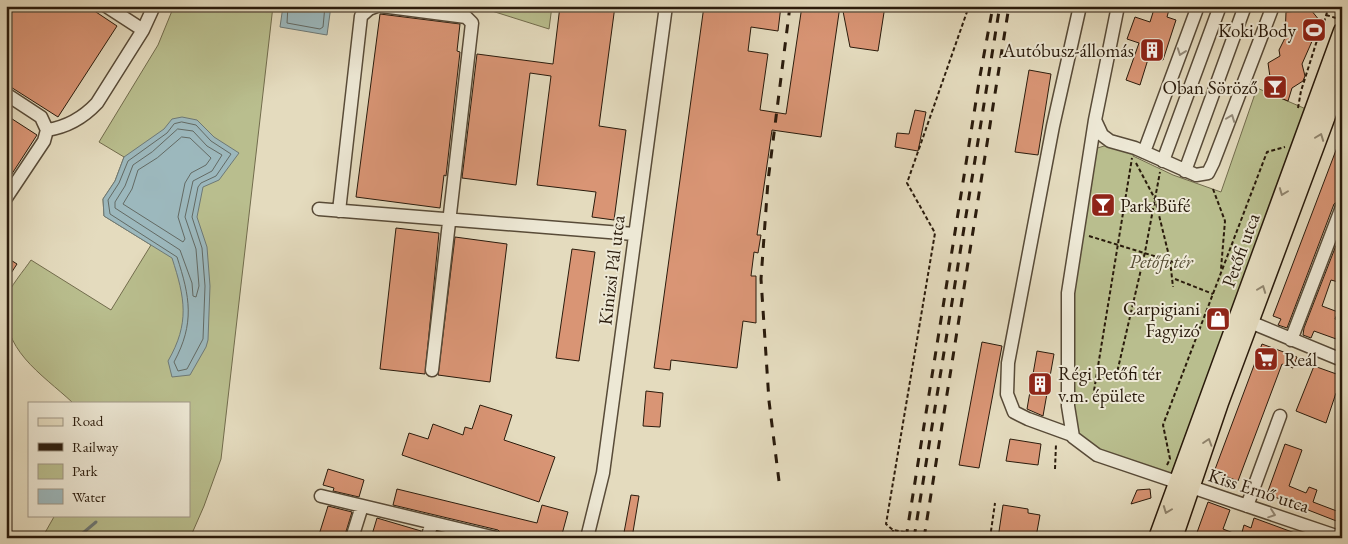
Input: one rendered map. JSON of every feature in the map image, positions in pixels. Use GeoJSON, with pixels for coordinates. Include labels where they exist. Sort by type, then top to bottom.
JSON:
{"type":"FeatureCollection","features":[{"type":"Feature","properties":{"kind":"main road","name":"Petőfi utca"},"geometry":{"type":"LineString","coordinates":[[1185,486],[1342,31]]}},
{"type":"Feature","properties":{"kind":"main road","name":"Petőfi utca"},"geometry":{"type":"LineString","coordinates":[[1185,486],[1250,322],[1342,76]]}},
{"type":"Feature","properties":{"kind":"main road"},"geometry":{"type":"LineString","coordinates":[[1157,538],[1185,486]]}},
{"type":"Feature","properties":{"kind":"main road"},"geometry":{"type":"LineString","coordinates":[[1174,538],[1185,486]]}},
{"type":"Feature","properties":{"kind":"street"},"geometry":{"type":"LineString","coordinates":[[106,6],[143,30]]}},
{"type":"Feature","properties":{"kind":"street"},"geometry":{"type":"LineString","coordinates":[[47,130],[71,123],[87,113],[97,102],[143,30],[154,6]]}},
{"type":"Feature","properties":{"kind":"street"},"geometry":{"type":"LineString","coordinates":[[339,211],[361,16],[369,9],[379,6],[466,17],[472,23],[432,370]]}},
{"type":"Feature","properties":{"kind":"street","name":"Kinizsi Pál utca"},"geometry":{"type":"LineString","coordinates":[[587,538],[602,472],[666,6]]}},
{"type":"Feature","properties":{"kind":"street"},"geometry":{"type":"LineString","coordinates":[[1072,435],[1014,412],[1007,394],[1008,363],[1051,136],[1080,6]]}},
{"type":"Feature","properties":{"kind":"street"},"geometry":{"type":"LineString","coordinates":[[1118,6],[1095,120],[1068,293],[1068,406],[1072,435],[1074,439],[1097,454],[1185,486]]}},
{"type":"Feature","properties":{"kind":"street"},"geometry":{"type":"LineString","coordinates":[[1144,152],[1198,6]]}},
{"type":"Feature","properties":{"kind":"street"},"geometry":{"type":"LineString","coordinates":[[1162,165],[1220,6]]}},
{"type":"Feature","properties":{"kind":"street"},"geometry":{"type":"LineString","coordinates":[[1185,171],[1245,6]]}},
{"type":"Feature","properties":{"kind":"street"},"geometry":{"type":"LineString","coordinates":[[1095,120],[1102,135],[1110,141],[1144,152],[1162,165],[1196,175],[1208,173],[1273,6]]}},
{"type":"Feature","properties":{"kind":"street"},"geometry":{"type":"LineString","coordinates":[[6,94],[41,117],[47,130],[44,141],[6,198]]}},
{"type":"Feature","properties":{"kind":"street"},"geometry":{"type":"LineString","coordinates":[[1091,148],[1110,141]]}},
{"type":"Feature","properties":{"kind":"street"},"geometry":{"type":"LineString","coordinates":[[1290,340],[1342,207]]}},
{"type":"Feature","properties":{"kind":"street"},"geometry":{"type":"LineString","coordinates":[[319,209],[634,234]]}},
{"type":"Feature","properties":{"kind":"street"},"geometry":{"type":"LineString","coordinates":[[1250,322],[1342,360]]}},
{"type":"Feature","properties":{"kind":"street"},"geometry":{"type":"LineString","coordinates":[[1247,506],[1280,416]]}},
{"type":"Feature","properties":{"kind":"street","name":"Kiss Ernő utca"},"geometry":{"type":"LineString","coordinates":[[1185,486],[1342,538]]}},
{"type":"Feature","properties":{"kind":"street"},"geometry":{"type":"LineString","coordinates":[[321,496],[496,538]]}},
{"type":"Feature","properties":{"kind":"street"},"geometry":{"type":"LineString","coordinates":[[352,538],[362,506]]}},
{"type":"Feature","properties":{"kind":"street"},"geometry":{"type":"LineString","coordinates":[[428,538],[432,523]]}},
{"type":"Feature","properties":{"kind":"path"},"geometry":{"type":"LineString","coordinates":[[937,538],[894,530],[886,524],[935,233],[908,183],[970,6]]}},
{"type":"Feature","properties":{"kind":"path"},"geometry":{"type":"LineString","coordinates":[[1301,90],[1320,34],[1325,27],[1324,22],[1329,6]]}},
{"type":"Feature","properties":{"kind":"path"},"geometry":{"type":"LineString","coordinates":[[1326,15],[1342,20]]}},
{"type":"Feature","properties":{"kind":"path"},"geometry":{"type":"LineString","coordinates":[[1170,459],[1163,425],[1220,271],[1267,152],[1286,146]]}},
{"type":"Feature","properties":{"kind":"path"},"geometry":{"type":"LineString","coordinates":[[1093,397],[1120,244],[1133,156],[1155,199],[1170,260],[1173,287]]}},
{"type":"Feature","properties":{"kind":"path"},"geometry":{"type":"LineString","coordinates":[[1116,377],[1162,165]]}},
{"type":"Feature","properties":{"kind":"path"},"geometry":{"type":"LineString","coordinates":[[1213,189],[1225,221],[1220,271]]}},
{"type":"Feature","properties":{"kind":"path"},"geometry":{"type":"LineString","coordinates":[[1077,233],[1120,244],[1180,264]]}},
{"type":"Feature","properties":{"kind":"path"},"geometry":{"type":"LineString","coordinates":[[1176,279],[1212,294]]}},
{"type":"Feature","properties":{"kind":"path"},"geometry":{"type":"LineString","coordinates":[[1055,469],[1056,444]]}},
{"type":"Feature","properties":{"kind":"path"},"geometry":{"type":"LineString","coordinates":[[990,538],[995,503]]}},
{"type":"Feature","properties":{"kind":"path"},"geometry":{"type":"LineString","coordinates":[[892,538],[894,530]]}},
{"type":"Feature","properties":{"kind":"green space"},"geometry":{"type":"Polygon","coordinates":[[[174,6],[273,6],[221,459],[190,538],[42,538],[54,516],[190,516],[190,402],[72,402],[25,359],[9,333],[6,317],[7,295],[31,260],[111,310],[151,245],[104,216],[103,199],[115,181],[124,157],[99,142],[158,45],[174,6]]]}},
{"type":"Feature","properties":{"kind":"green space"},"geometry":{"type":"Polygon","coordinates":[[[476,6],[552,6],[549,29],[476,6]]]}},
{"type":"Feature","properties":{"kind":"green space","name":"Petőfi tér"},"geometry":{"type":"Polygon","coordinates":[[[1257,88],[1306,109],[1170,477],[1097,454],[1071,427],[1071,294],[1094,149],[1111,144],[1135,149],[1133,156],[1173,175],[1221,192],[1257,88]]]}},
{"type":"Feature","properties":{"kind":"water"},"geometry":{"type":"Polygon","coordinates":[[[283,6],[331,6],[327,35],[280,27],[283,6]]]}},
{"type":"Feature","properties":{"kind":"water"},"geometry":{"type":"Polygon","coordinates":[[[182,117],[197,120],[214,137],[239,153],[219,180],[203,187],[197,217],[207,247],[210,286],[208,340],[190,375],[172,377],[168,361],[180,334],[183,310],[180,286],[172,258],[104,216],[103,199],[115,181],[124,157],[164,129],[172,119],[182,117]]]}},
{"type":"Feature","properties":{"kind":"building"},"geometry":{"type":"Polygon","coordinates":[[[12,6],[87,6],[117,26],[58,117],[6,84],[6,16],[12,6]]]}},
{"type":"Feature","properties":{"kind":"building"},"geometry":{"type":"Polygon","coordinates":[[[560,6],[615,6],[599,126],[626,130],[614,220],[592,217],[596,192],[537,185],[551,76],[530,73],[516,185],[462,178],[477,54],[553,64],[560,6]]]}},
{"type":"Feature","properties":{"kind":"building"},"geometry":{"type":"Polygon","coordinates":[[[704,6],[781,6],[778,31],[751,27],[748,51],[768,54],[760,110],[786,114],[802,6],[840,6],[821,137],[772,130],[757,235],[761,235],[758,253],[754,252],[751,276],[756,276],[756,323],[743,321],[737,368],[671,360],[670,370],[654,368],[704,6]]]}},
{"type":"Feature","properties":{"kind":"building"},"geometry":{"type":"Polygon","coordinates":[[[842,6],[885,6],[878,51],[850,47],[842,6]]]}},
{"type":"Feature","properties":{"kind":"building","name":"Autóbusz-állomás"},"geometry":{"type":"Polygon","coordinates":[[[1155,6],[1170,6],[1167,17],[1176,20],[1163,60],[1149,56],[1140,85],[1126,80],[1139,43],[1127,39],[1135,17],[1150,22],[1155,6]]]}},
{"type":"Feature","properties":{"kind":"building"},"geometry":{"type":"Polygon","coordinates":[[[1311,10],[1324,26],[1313,39],[1302,64],[1305,76],[1303,81],[1292,88],[1288,101],[1264,91],[1270,77],[1268,63],[1280,56],[1279,50],[1285,38],[1286,12],[1311,10]]]}},
{"type":"Feature","properties":{"kind":"building"},"geometry":{"type":"Polygon","coordinates":[[[380,14],[460,24],[457,51],[460,52],[446,176],[444,175],[440,208],[356,197],[380,14]]]}},
{"type":"Feature","properties":{"kind":"building"},"geometry":{"type":"Polygon","coordinates":[[[1029,70],[1051,74],[1038,155],[1015,152],[1029,70]]]}},
{"type":"Feature","properties":{"kind":"building"},"geometry":{"type":"Polygon","coordinates":[[[915,110],[926,112],[918,151],[895,147],[897,133],[909,134],[915,110]]]}},
{"type":"Feature","properties":{"kind":"building"},"geometry":{"type":"Polygon","coordinates":[[[6,115],[37,135],[6,183],[6,115]]]}},
{"type":"Feature","properties":{"kind":"building"},"geometry":{"type":"Polygon","coordinates":[[[1341,137],[1342,199],[1334,204],[1287,328],[1278,325],[1281,319],[1273,316],[1341,137]]]}},
{"type":"Feature","properties":{"kind":"building"},"geometry":{"type":"Polygon","coordinates":[[[396,228],[439,233],[425,374],[380,369],[396,228]]]}},
{"type":"Feature","properties":{"kind":"building"},"geometry":{"type":"Polygon","coordinates":[[[1342,230],[1342,283],[1331,280],[1322,306],[1338,312],[1335,319],[1342,322],[1342,334],[1339,340],[1314,331],[1311,338],[1303,335],[1304,328],[1342,230]]]}},
{"type":"Feature","properties":{"kind":"building"},"geometry":{"type":"Polygon","coordinates":[[[455,237],[507,244],[490,382],[438,375],[455,237]]]}},
{"type":"Feature","properties":{"kind":"building"},"geometry":{"type":"Polygon","coordinates":[[[572,249],[595,252],[579,361],[556,358],[572,249]]]}},
{"type":"Feature","properties":{"kind":"building"},"geometry":{"type":"Polygon","coordinates":[[[6,257],[17,264],[6,281],[6,257]]]}},
{"type":"Feature","properties":{"kind":"building"},"geometry":{"type":"Polygon","coordinates":[[[982,342],[1002,346],[979,468],[959,465],[982,342]]]}},
{"type":"Feature","properties":{"kind":"building"},"geometry":{"type":"Polygon","coordinates":[[[1262,344],[1297,357],[1293,368],[1282,364],[1238,481],[1214,472],[1262,344]]]}},
{"type":"Feature","properties":{"kind":"building","name":"Régi Petőfi tér v.m. épülete"},"geometry":{"type":"Polygon","coordinates":[[[1037,351],[1054,354],[1043,416],[1027,409],[1037,351]]]}},
{"type":"Feature","properties":{"kind":"building"},"geometry":{"type":"Polygon","coordinates":[[[1314,366],[1342,376],[1342,395],[1336,393],[1326,423],[1296,411],[1314,366]]]}},
{"type":"Feature","properties":{"kind":"building"},"geometry":{"type":"Polygon","coordinates":[[[646,391],[663,393],[660,427],[643,426],[646,391]]]}},
{"type":"Feature","properties":{"kind":"building"},"geometry":{"type":"Polygon","coordinates":[[[480,405],[512,415],[504,440],[555,457],[539,502],[402,455],[409,433],[428,439],[433,424],[463,435],[465,427],[472,429],[480,405]]]}},
{"type":"Feature","properties":{"kind":"building"},"geometry":{"type":"Polygon","coordinates":[[[1010,439],[1041,444],[1038,465],[1006,461],[1010,439]]]}},
{"type":"Feature","properties":{"kind":"building"},"geometry":{"type":"Polygon","coordinates":[[[1285,444],[1302,450],[1289,486],[1306,493],[1309,487],[1317,490],[1313,502],[1342,513],[1339,522],[1267,494],[1285,444]]]}},
{"type":"Feature","properties":{"kind":"building"},"geometry":{"type":"Polygon","coordinates":[[[328,469],[364,480],[359,497],[333,491],[334,488],[323,485],[328,469]]]}},
{"type":"Feature","properties":{"kind":"building"},"geometry":{"type":"Polygon","coordinates":[[[397,489],[537,523],[542,505],[568,512],[561,538],[525,538],[504,533],[504,536],[498,530],[393,505],[397,489]]]}},
{"type":"Feature","properties":{"kind":"building"},"geometry":{"type":"Polygon","coordinates":[[[1150,489],[1151,498],[1131,504],[1137,490],[1150,489]]]}},
{"type":"Feature","properties":{"kind":"building"},"geometry":{"type":"Polygon","coordinates":[[[631,495],[639,496],[632,538],[623,538],[631,495]]]}},
{"type":"Feature","properties":{"kind":"building"},"geometry":{"type":"Polygon","coordinates":[[[1208,502],[1230,510],[1223,529],[1241,536],[1244,525],[1251,528],[1254,518],[1303,536],[1303,538],[1195,538],[1208,502]]]}},
{"type":"Feature","properties":{"kind":"building"},"geometry":{"type":"Polygon","coordinates":[[[1003,505],[1028,509],[1028,513],[1040,515],[1036,537],[998,538],[1003,505]]]}},
{"type":"Feature","properties":{"kind":"building"},"geometry":{"type":"Polygon","coordinates":[[[328,506],[352,512],[344,538],[318,538],[328,506]]]}},
{"type":"Feature","properties":{"kind":"building"},"geometry":{"type":"Polygon","coordinates":[[[377,518],[421,531],[419,538],[371,538],[377,518]]]}},
{"type":"Feature","properties":{"kind":"waterway"},"geometry":{"type":"LineString","coordinates":[[77,538],[96,522]]}},
{"type":"Feature","properties":{"kind":"railway"},"geometry":{"type":"LineString","coordinates":[[779,481],[769,401],[761,279],[768,181],[790,6]]}},
{"type":"Feature","properties":{"kind":"railway"},"geometry":{"type":"LineString","coordinates":[[906,538],[980,76],[993,6]]}},
{"type":"Feature","properties":{"kind":"railway"},"geometry":{"type":"LineString","coordinates":[[924,538],[1009,6]]}},
{"type":"Feature","properties":{"kind":"railway"},"geometry":{"type":"LineString","coordinates":[[914,538],[999,11]]}},
{"type":"Feature","properties":{"kind":"place","name":"Koki Body"},"geometry":{"type":"Point","coordinates":[1314,30]}},
{"type":"Feature","properties":{"kind":"place","name":"Autóbusz-állomás"},"geometry":{"type":"Point","coordinates":[1152,50]}},
{"type":"Feature","properties":{"kind":"place","name":"Oban Söröző"},"geometry":{"type":"Point","coordinates":[1275,87]}},
{"type":"Feature","properties":{"kind":"place","name":"Park Büfé"},"geometry":{"type":"Point","coordinates":[1103,205]}},
{"type":"Feature","properties":{"kind":"place","name":"Carpigiani Fagyizó"},"geometry":{"type":"Point","coordinates":[1218,319]}},
{"type":"Feature","properties":{"kind":"place","name":"Reál"},"geometry":{"type":"Point","coordinates":[1266,359]}},
{"type":"Feature","properties":{"kind":"place","name":"Régi Petőfi tér v.m. épülete"},"geometry":{"type":"Point","coordinates":[1040,384]}}]}
